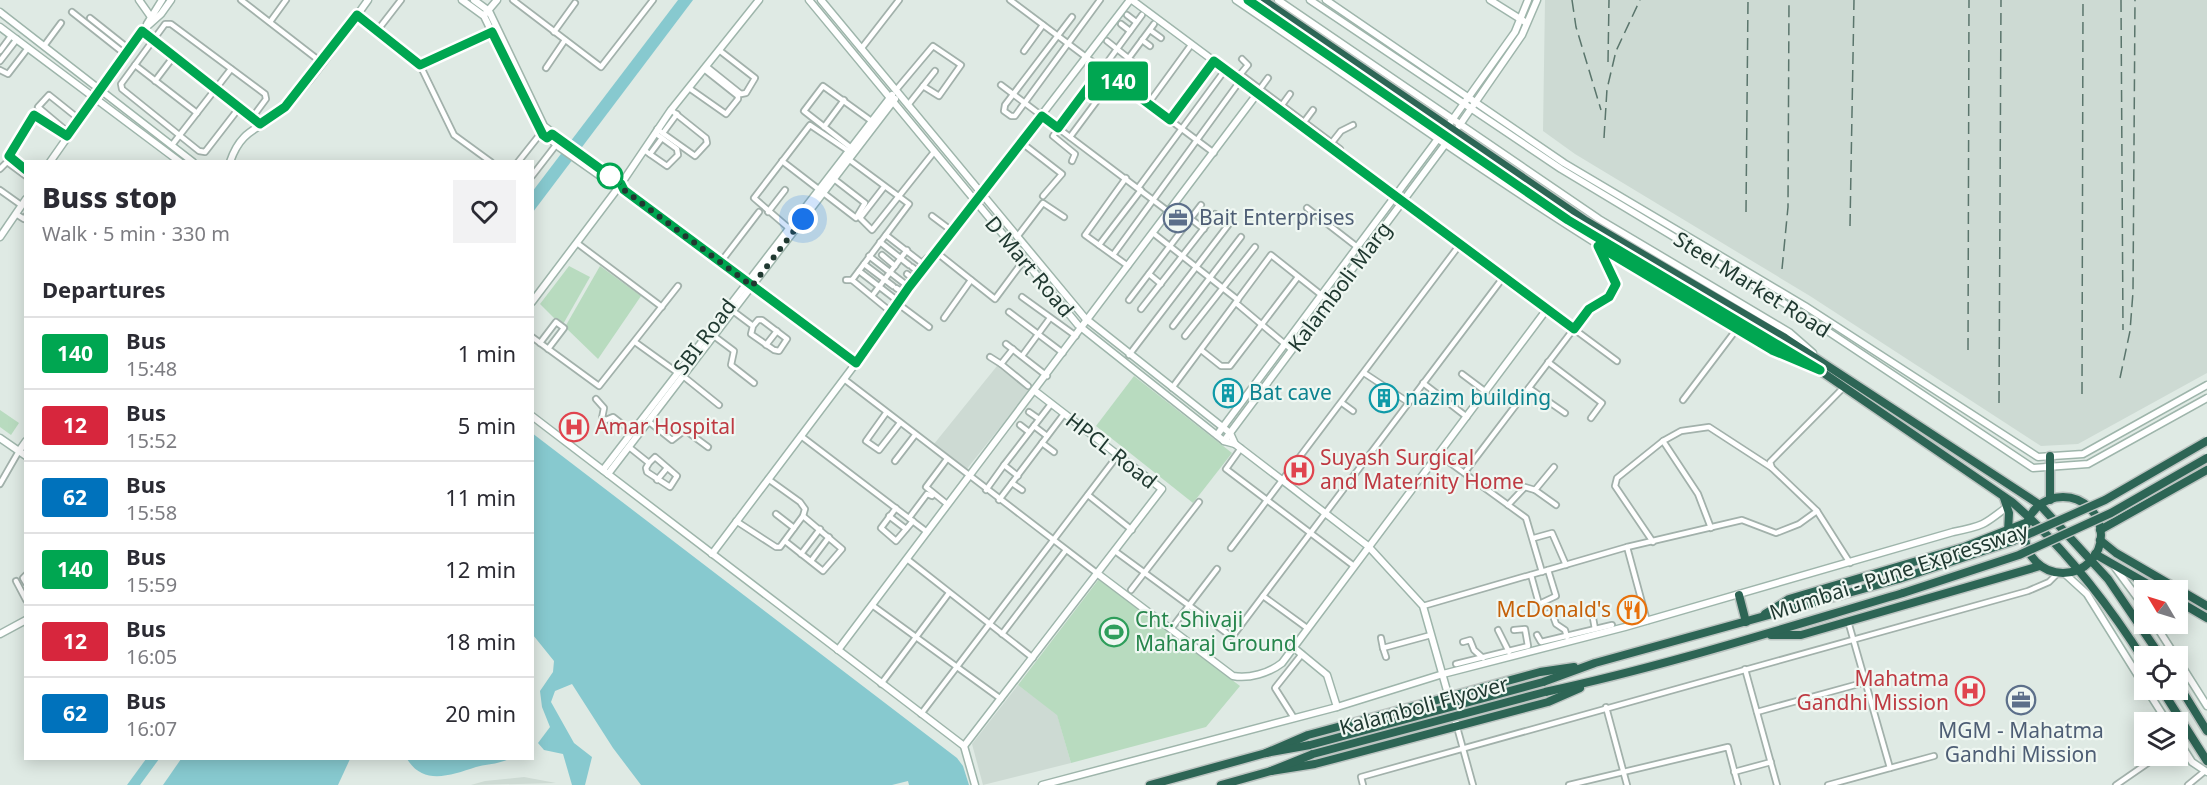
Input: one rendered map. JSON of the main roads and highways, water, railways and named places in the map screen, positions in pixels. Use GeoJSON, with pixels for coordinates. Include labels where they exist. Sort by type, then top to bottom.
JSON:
{"type":"FeatureCollection","features":[{"type":"Feature","properties":{"kind":"highway"},"geometry":{"type":"LineString","coordinates":[[1248,0],[1586,221],[2040,505],[2094,557],[2154,646]]}},
{"type":"Feature","properties":{"kind":"highway"},"geometry":{"type":"LineString","coordinates":[[1263,0],[1449,133]]}},
{"type":"Feature","properties":{"kind":"highway"},"geometry":{"type":"LineString","coordinates":[[1822,367],[1845,386],[2003,496],[2029,520],[2115,615],[2135,646]]}},
{"type":"Feature","properties":{"kind":"highway","name":"Mumbai - Pune Expressway"},"geometry":{"type":"LineString","coordinates":[[1595,663],[1899,579],[2023,537],[2105,500],[2207,441]]}},
{"type":"Feature","properties":{"kind":"highway"},"geometry":{"type":"LineString","coordinates":[[2050,456],[2050,500]]}},
{"type":"Feature","properties":{"kind":"highway","name":"Mumbai - Pune Expressway"},"geometry":{"type":"LineString","coordinates":[[1762,635],[1903,593],[2019,555],[2111,513],[2207,458]]}},
{"type":"Feature","properties":{"kind":"highway"},"geometry":{"type":"LineString","coordinates":[[2100,530],[2207,470]]}},
{"type":"Feature","properties":{"kind":"highway"},"geometry":{"type":"LineString","coordinates":[[2003,496],[2008,506],[2008,532]]}},
{"type":"Feature","properties":{"kind":"highway"},"geometry":{"type":"LineString","coordinates":[[1221,785],[1271,771],[1315,764],[1548,702],[1600,680],[1762,635],[1801,635],[2040,566],[2061,573],[2076,571],[2094,557],[2100,540],[2100,530],[2093,512],[2082,503],[2064,498],[2050,500],[2040,505],[2029,520],[2008,532],[1789,599],[1757,618]]}},
{"type":"Feature","properties":{"kind":"highway"},"geometry":{"type":"LineString","coordinates":[[2029,520],[2026,546],[2040,566]]}},
{"type":"Feature","properties":{"kind":"highway"},"geometry":{"type":"LineString","coordinates":[[2100,540],[2116,553],[2207,606]]}},
{"type":"Feature","properties":{"kind":"highway"},"geometry":{"type":"LineString","coordinates":[[2094,557],[2140,580]]}},
{"type":"Feature","properties":{"kind":"highway"},"geometry":{"type":"LineString","coordinates":[[1739,595],[1746,621]]}},
{"type":"Feature","properties":{"kind":"highway"},"geometry":{"type":"LineString","coordinates":[[2188,607],[2207,618]]}},
{"type":"Feature","properties":{"kind":"highway"},"geometry":{"type":"LineString","coordinates":[[1544,687],[1595,663]]}},
{"type":"Feature","properties":{"kind":"highway"},"geometry":{"type":"LineString","coordinates":[[1149,785],[1266,753],[1308,735],[1540,672],[1595,663]]}},
{"type":"Feature","properties":{"kind":"highway"},"geometry":{"type":"LineString","coordinates":[[1544,687],[1600,680]]}},
{"type":"Feature","properties":{"kind":"highway","name":"Kalamboli Flyover"},"geometry":{"type":"LineString","coordinates":[[1266,753],[1310,745],[1544,687]]}},
{"type":"Feature","properties":{"kind":"highway","name":"Kalamboli Flyover"},"geometry":{"type":"LineString","coordinates":[[1271,771],[1313,754],[1544,687]]}},
{"type":"Feature","properties":{"kind":"highway"},"geometry":{"type":"LineString","coordinates":[[2168,700],[2207,761]]}},
{"type":"Feature","properties":{"kind":"highway"},"geometry":{"type":"LineString","coordinates":[[2188,700],[2207,731]]}},
{"type":"Feature","properties":{"kind":"water"},"geometry":{"type":"Polygon","coordinates":[[[678,0],[693,0],[534,211],[534,189],[678,0]]]}},
{"type":"Feature","properties":{"kind":"water"},"geometry":{"type":"Polygon","coordinates":[[[534,435],[957,758],[963,766],[969,785],[909,785],[908,781],[892,785],[641,785],[613,748],[572,684],[555,691],[551,702],[574,743],[592,757],[585,785],[572,785],[563,754],[544,750],[538,743],[550,727],[542,707],[540,691],[553,672],[554,661],[534,636],[534,435]]]}},
{"type":"Feature","properties":{"kind":"water"},"geometry":{"type":"Polygon","coordinates":[[[145,760],[158,760],[140,785],[127,785],[145,760]]]}},
{"type":"Feature","properties":{"kind":"water"},"geometry":{"type":"Polygon","coordinates":[[[180,760],[350,760],[338,785],[163,785],[180,760]]]}},
{"type":"Feature","properties":{"kind":"water"},"geometry":{"type":"Polygon","coordinates":[[[408,760],[506,760],[437,776],[421,772],[408,760]]]}},
{"type":"Feature","properties":{"kind":"railway"},"geometry":{"type":"LineString","coordinates":[[1572,0],[1576,27],[1601,110]]}},
{"type":"Feature","properties":{"kind":"railway"},"geometry":{"type":"LineString","coordinates":[[1608,62],[1609,0]]}},
{"type":"Feature","properties":{"kind":"railway"},"geometry":{"type":"LineString","coordinates":[[1604,138],[1607,89],[1616,51],[1640,0]]}},
{"type":"Feature","properties":{"kind":"railway"},"geometry":{"type":"LineString","coordinates":[[1746,212],[1748,0]]}},
{"type":"Feature","properties":{"kind":"railway"},"geometry":{"type":"LineString","coordinates":[[1782,269],[1788,207],[1789,0]]}},
{"type":"Feature","properties":{"kind":"railway"},"geometry":{"type":"LineString","coordinates":[[1850,226],[1854,0]]}},
{"type":"Feature","properties":{"kind":"railway"},"geometry":{"type":"LineString","coordinates":[[1968,350],[1969,0]]}},
{"type":"Feature","properties":{"kind":"railway"},"geometry":{"type":"LineString","coordinates":[[1999,403],[2001,0]]}},
{"type":"Feature","properties":{"kind":"railway"},"geometry":{"type":"LineString","coordinates":[[2082,394],[2083,0]]}},
{"type":"Feature","properties":{"kind":"railway"},"geometry":{"type":"LineString","coordinates":[[2121,0],[2123,330]]}},
{"type":"Feature","properties":{"kind":"railway"},"geometry":{"type":"LineString","coordinates":[[2120,378],[2130,331],[2133,292],[2135,0]]}},
{"type":"Feature","properties":{"kind":"place","name":"Bait Enterprises"},"geometry":{"type":"Point","coordinates":[1178,218]}},
{"type":"Feature","properties":{"kind":"place","name":"Bat cave"},"geometry":{"type":"Point","coordinates":[1228,393]}},
{"type":"Feature","properties":{"kind":"place","name":"nazim building"},"geometry":{"type":"Point","coordinates":[1384,398]}},
{"type":"Feature","properties":{"kind":"place","name":"Amar Hospital"},"geometry":{"type":"Point","coordinates":[574,427]}},
{"type":"Feature","properties":{"kind":"place","name":"Suyash Surgical and Maternity Home"},"geometry":{"type":"Point","coordinates":[1299,470]}},
{"type":"Feature","properties":{"kind":"place","name":"McDonald's"},"geometry":{"type":"Point","coordinates":[1632,610]}},
{"type":"Feature","properties":{"kind":"place","name":"Cht. Shivaji Maharaj Ground"},"geometry":{"type":"Point","coordinates":[1114,632]}},
{"type":"Feature","properties":{"kind":"place","name":"Mahatma Gandhi Mission"},"geometry":{"type":"Point","coordinates":[1970,691]}},
{"type":"Feature","properties":{"kind":"place","name":"MGM - Mahatma Gandhi Mission"},"geometry":{"type":"Point","coordinates":[2021,700]}}]}
